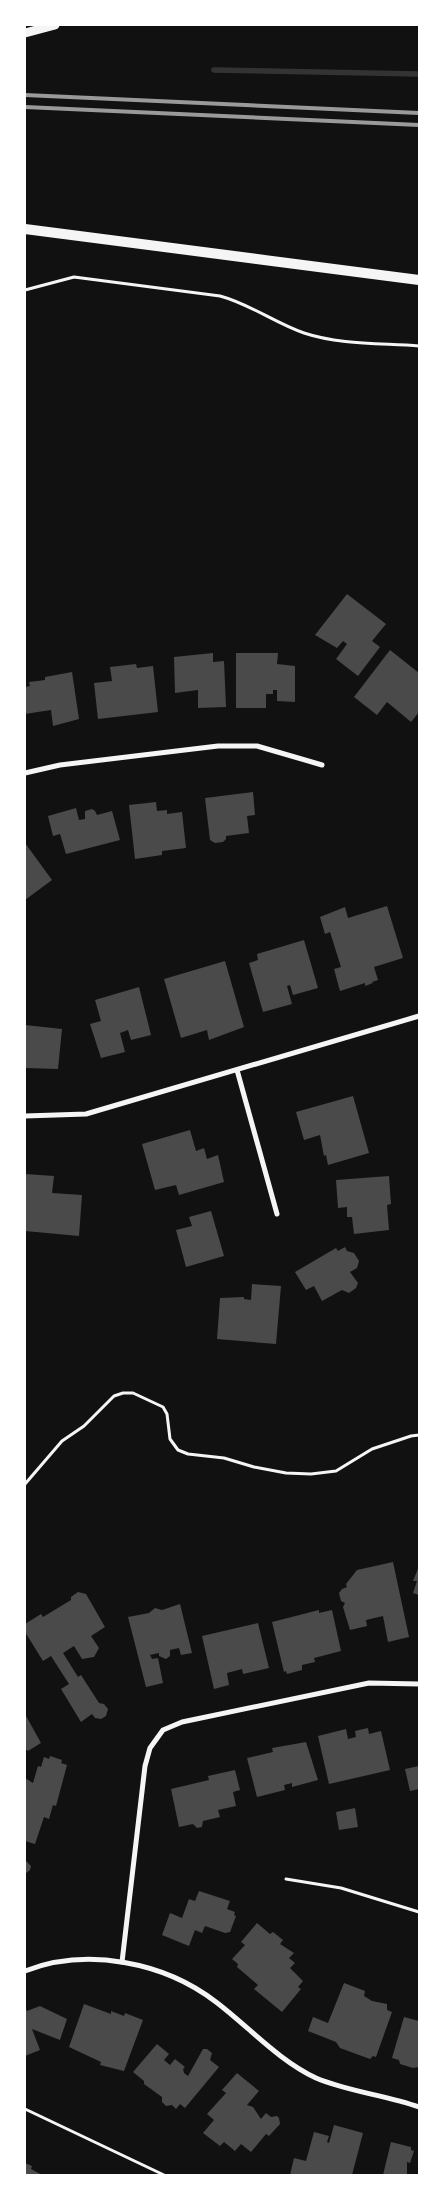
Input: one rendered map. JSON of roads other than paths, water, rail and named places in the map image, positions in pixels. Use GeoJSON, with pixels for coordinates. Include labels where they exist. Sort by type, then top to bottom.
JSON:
{"type":"FeatureCollection","features":[{"type":"Feature","properties":{"kind":"main road"},"geometry":{"type":"LineString","coordinates":[[25,228],[419,280]]}},
{"type":"Feature","properties":{"kind":"street"},"geometry":{"type":"LineString","coordinates":[[25,33],[55,25]]}},
{"type":"Feature","properties":{"kind":"street"},"geometry":{"type":"LineString","coordinates":[[25,773],[60,766],[218,746],[258,746],[322,764]]}},
{"type":"Feature","properties":{"kind":"street"},"geometry":{"type":"LineString","coordinates":[[25,1116],[86,1114],[419,1016]]}},
{"type":"Feature","properties":{"kind":"street"},"geometry":{"type":"LineString","coordinates":[[236,1070],[277,1214]]}},
{"type":"Feature","properties":{"kind":"street"},"geometry":{"type":"LineString","coordinates":[[122,1962],[145,1766],[150,1748],[163,1730],[182,1722],[369,1682],[419,1684]]}},
{"type":"Feature","properties":{"kind":"street"},"geometry":{"type":"LineString","coordinates":[[25,1972],[38,1966],[81,1960],[122,1962],[155,1969],[188,1983],[216,2001],[288,2062],[316,2078],[419,2107]]}},
{"type":"Feature","properties":{"kind":"waterway"},"geometry":{"type":"LineString","coordinates":[[214,70],[419,74]]}},
{"type":"Feature","properties":{"kind":"railway"},"geometry":{"type":"LineString","coordinates":[[25,95],[419,113]]}},
{"type":"Feature","properties":{"kind":"railway"},"geometry":{"type":"LineString","coordinates":[[25,107],[419,125]]}}]}
